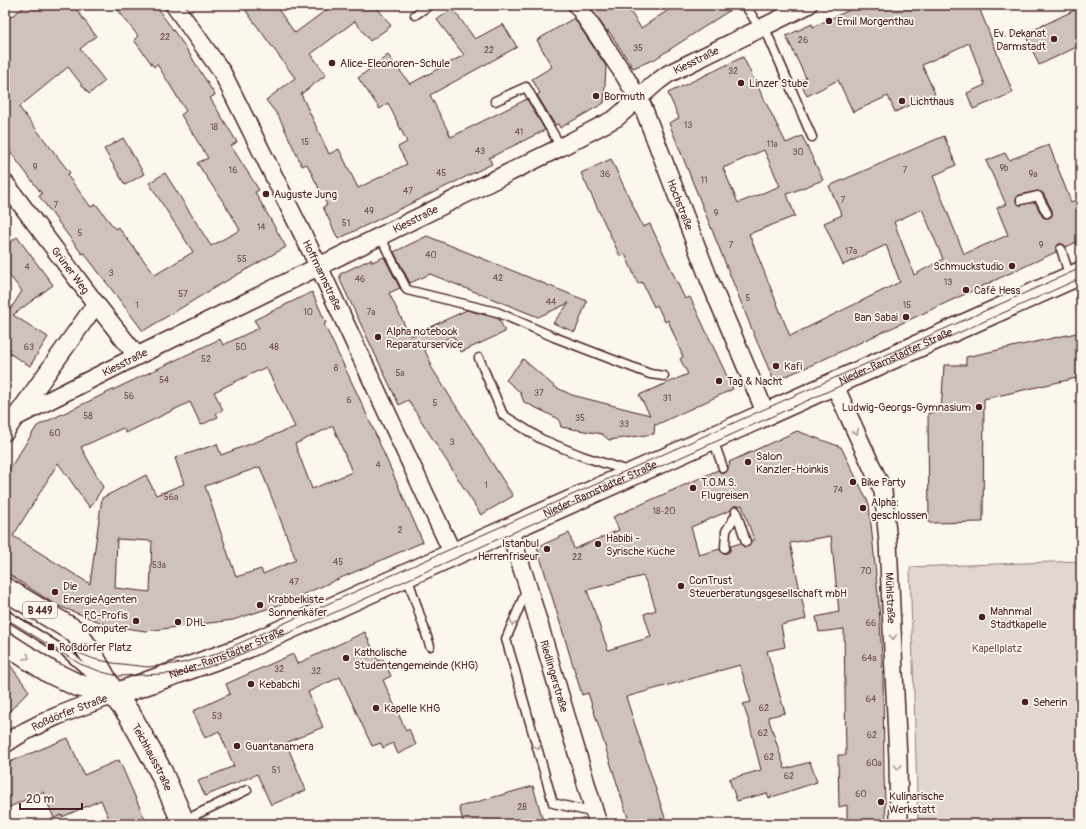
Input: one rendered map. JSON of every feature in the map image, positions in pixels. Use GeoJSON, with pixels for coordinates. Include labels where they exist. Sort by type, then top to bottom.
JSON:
{"type":"FeatureCollection","features":[{"type":"Feature","properties":{"kind":"main road","name":"Nieder-Ramstädter Straße"},"geometry":{"type":"LineString","coordinates":[[114,695],[242,648],[1075,275]]}},
{"type":"Feature","properties":{"kind":"main road","name":"B 449"},"geometry":{"type":"LineString","coordinates":[[5,588],[76,632],[94,659],[114,695]]}},
{"type":"Feature","properties":{"kind":"main road"},"geometry":{"type":"LineString","coordinates":[[5,643],[56,675],[77,685],[114,695]]}},
{"type":"Feature","properties":{"kind":"main road","name":"Teichhausstraße"},"geometry":{"type":"LineString","coordinates":[[114,695],[129,714],[145,740],[183,822]]}},
{"type":"Feature","properties":{"kind":"street","name":"Hoffmannstraße"},"geometry":{"type":"LineString","coordinates":[[174,5],[222,72],[319,267],[453,554]]}},
{"type":"Feature","properties":{"kind":"street","name":"Hochstraße"},"geometry":{"type":"LineString","coordinates":[[577,5],[623,73],[646,114],[709,279],[766,414]]}},
{"type":"Feature","properties":{"kind":"street","name":"Kiesstraße"},"geometry":{"type":"LineString","coordinates":[[9,425],[137,356],[561,147],[616,118],[668,74],[808,5]]}},
{"type":"Feature","properties":{"kind":"street","name":"Grüner Weg"},"geometry":{"type":"LineString","coordinates":[[5,183],[137,356]]}},
{"type":"Feature","properties":{"kind":"street","name":"Kiesstraße"},"geometry":{"type":"LineString","coordinates":[[9,425],[96,304]]}},
{"type":"Feature","properties":{"kind":"street","name":"Mühlstraße"},"geometry":{"type":"LineString","coordinates":[[834,384],[883,491],[889,558],[898,759],[899,824]]}},
{"type":"Feature","properties":{"kind":"street","name":"Riedlingerstraße"},"geometry":{"type":"LineString","coordinates":[[509,529],[528,587],[596,818]]}},
{"type":"Feature","properties":{"kind":"street","name":"Roßdörfer Straße"},"geometry":{"type":"LineString","coordinates":[[5,744],[19,735],[67,712],[114,695]]}},
{"type":"Feature","properties":{"kind":"lane"},"geometry":{"type":"LineString","coordinates":[[415,15],[430,5]]}},
{"type":"Feature","properties":{"kind":"lane"},"geometry":{"type":"LineString","coordinates":[[745,5],[762,27],[812,137]]}},
{"type":"Feature","properties":{"kind":"lane"},"geometry":{"type":"LineString","coordinates":[[495,101],[526,87],[561,147]]}},
{"type":"Feature","properties":{"kind":"lane"},"geometry":{"type":"LineString","coordinates":[[1021,200],[1038,196],[1047,213]]}},
{"type":"Feature","properties":{"kind":"lane"},"geometry":{"type":"LineString","coordinates":[[380,236],[407,290],[497,312],[569,343],[650,374],[664,376]]}},
{"type":"Feature","properties":{"kind":"lane"},"geometry":{"type":"LineString","coordinates":[[1061,249],[1075,275]]}},
{"type":"Feature","properties":{"kind":"lane"},"geometry":{"type":"LineString","coordinates":[[479,358],[503,415],[541,440],[582,456],[634,473]]}},
{"type":"Feature","properties":{"kind":"lane"},"geometry":{"type":"LineString","coordinates":[[713,438],[723,468]]}},
{"type":"Feature","properties":{"kind":"lane"},"geometry":{"type":"LineString","coordinates":[[725,548],[726,532],[736,511],[746,542]]}},
{"type":"Feature","properties":{"kind":"lane"},"geometry":{"type":"LineString","coordinates":[[406,575],[430,646]]}},
{"type":"Feature","properties":{"kind":"lane"},"geometry":{"type":"LineString","coordinates":[[528,587],[506,639],[553,802],[596,818]]}},
{"type":"Feature","properties":{"kind":"lane"},"geometry":{"type":"LineString","coordinates":[[5,614],[64,650],[114,695]]}},
{"type":"Feature","properties":{"kind":"lane"},"geometry":{"type":"LineString","coordinates":[[183,822],[248,790]]}},
{"type":"Feature","properties":{"kind":"green space","name":"Kapellplatz"},"geometry":{"type":"Polygon","coordinates":[[[1081,561],[1081,824],[918,824],[910,567],[1081,561]]]}},
{"type":"Feature","properties":{"kind":"building"},"geometry":{"type":"Polygon","coordinates":[[[27,5],[73,5],[96,36],[80,49],[105,81],[89,94],[68,67],[19,107],[70,173],[67,175],[91,207],[96,204],[115,229],[118,227],[155,275],[193,252],[149,183],[165,173],[211,246],[240,230],[228,209],[197,163],[208,158],[181,115],[186,111],[157,64],[154,67],[134,40],[138,36],[114,5],[155,5],[184,45],[215,95],[210,98],[237,142],[231,146],[259,190],[255,192],[286,247],[143,331],[84,253],[82,254],[39,196],[42,194],[5,145],[5,21],[27,5]]]}},
{"type":"Feature","properties":{"kind":"building"},"geometry":{"type":"Polygon","coordinates":[[[254,5],[275,5],[295,33],[333,5],[377,5],[376,6],[391,26],[370,41],[355,21],[311,54],[326,75],[301,94],[329,154],[339,149],[358,188],[407,164],[398,147],[407,142],[388,103],[380,109],[358,78],[388,55],[410,84],[464,55],[437,20],[452,8],[475,39],[503,24],[517,47],[430,95],[451,137],[527,99],[545,130],[489,158],[492,164],[338,239],[323,207],[327,205],[307,164],[302,166],[279,117],[266,100],[295,78],[246,11],[254,5]]]}},
{"type":"Feature","properties":{"kind":"building"},"geometry":{"type":"Polygon","coordinates":[[[593,5],[626,5],[641,28],[676,5],[738,5],[655,59],[633,68],[608,30],[608,33],[592,10],[595,8],[593,5]]]}},
{"type":"Feature","properties":{"kind":"building"},"geometry":{"type":"Polygon","coordinates":[[[860,5],[978,5],[1013,93],[973,109],[967,93],[985,85],[969,43],[922,65],[935,94],[895,112],[888,96],[853,112],[838,80],[807,96],[800,81],[806,78],[786,36],[812,24],[813,27],[860,5]]]}},
{"type":"Feature","properties":{"kind":"building","name":"Ev. Dekanat Darmstadt"},"geometry":{"type":"Polygon","coordinates":[[[1081,7],[1081,45],[1039,65],[1025,34],[1081,7]]]}},
{"type":"Feature","properties":{"kind":"building"},"geometry":{"type":"Polygon","coordinates":[[[574,18],[606,66],[604,103],[560,128],[558,124],[555,125],[537,95],[540,93],[532,79],[552,67],[537,40],[574,18]]]}},
{"type":"Feature","properties":{"kind":"building"},"geometry":{"type":"Polygon","coordinates":[[[743,57],[786,143],[802,136],[823,180],[787,194],[795,216],[749,234],[790,336],[900,282],[886,245],[843,265],[824,223],[842,215],[829,186],[944,136],[956,165],[933,176],[964,254],[1008,235],[997,208],[1006,204],[986,161],[1005,153],[1009,160],[1049,145],[1071,202],[1081,198],[1081,240],[1066,247],[1063,244],[1059,244],[1056,247],[1056,252],[774,381],[669,123],[679,118],[668,93],[743,57]],[[764,150],[723,168],[738,203],[780,186],[764,150]],[[1037,191],[1019,195],[1016,198],[1016,202],[1020,205],[1035,202],[1044,218],[1049,218],[1052,216],[1052,210],[1043,193],[1037,191]],[[922,209],[894,222],[914,275],[943,259],[922,209]]]}},
{"type":"Feature","properties":{"kind":"building"},"geometry":{"type":"Polygon","coordinates":[[[123,138],[144,174],[125,185],[104,149],[123,138]]]}},
{"type":"Feature","properties":{"kind":"building"},"geometry":{"type":"Polygon","coordinates":[[[611,159],[643,227],[650,224],[685,299],[690,297],[733,389],[656,425],[655,423],[654,434],[609,440],[602,434],[561,427],[559,419],[524,402],[520,392],[506,380],[523,359],[555,387],[572,395],[650,415],[639,395],[688,374],[680,359],[683,357],[668,320],[665,322],[657,305],[654,307],[642,282],[638,284],[625,254],[620,256],[581,173],[611,159]]]}},
{"type":"Feature","properties":{"kind":"building"},"geometry":{"type":"Polygon","coordinates":[[[427,236],[587,301],[575,332],[553,323],[569,303],[538,317],[430,274],[410,283],[394,252],[427,236]]]}},
{"type":"Feature","properties":{"kind":"building"},"geometry":{"type":"Polygon","coordinates":[[[17,237],[53,285],[13,315],[48,337],[30,366],[5,351],[5,311],[8,313],[22,291],[5,270],[5,246],[17,237]]]}},
{"type":"Feature","properties":{"kind":"building"},"geometry":{"type":"Polygon","coordinates":[[[384,257],[400,288],[389,293],[410,336],[467,310],[499,319],[505,332],[461,352],[453,336],[424,349],[432,365],[430,365],[513,496],[481,515],[408,400],[399,405],[340,280],[340,274],[371,259],[372,262],[384,257]]]}},
{"type":"Feature","properties":{"kind":"building"},"geometry":{"type":"Polygon","coordinates":[[[312,292],[326,323],[324,324],[363,406],[423,542],[279,605],[233,620],[146,631],[110,626],[56,605],[5,572],[5,476],[37,426],[220,339],[223,345],[259,328],[254,320],[312,292]],[[266,367],[214,392],[223,410],[216,413],[218,417],[201,425],[190,402],[126,433],[123,428],[81,447],[103,487],[90,508],[58,463],[13,536],[90,584],[102,498],[146,475],[156,495],[184,484],[175,458],[217,444],[221,455],[295,427],[266,367]],[[333,426],[295,444],[312,489],[352,472],[333,426]],[[260,467],[205,486],[236,577],[261,569],[263,574],[296,560],[260,467]],[[117,539],[115,588],[150,592],[152,541],[117,539]]]}},
{"type":"Feature","properties":{"kind":"building"},"geometry":{"type":"Polygon","coordinates":[[[1081,332],[1081,377],[984,399],[983,522],[929,523],[928,413],[941,412],[944,365],[966,365],[966,357],[1081,332]]]}},
{"type":"Feature","properties":{"kind":"building"},"geometry":{"type":"Polygon","coordinates":[[[797,431],[841,447],[869,504],[879,605],[883,677],[886,824],[847,824],[847,805],[839,807],[838,755],[846,755],[844,629],[819,632],[816,617],[839,612],[831,536],[790,543],[806,619],[781,625],[785,647],[767,651],[785,713],[768,717],[785,769],[810,762],[817,782],[769,798],[767,793],[737,801],[729,779],[761,770],[743,704],[751,702],[740,665],[626,697],[666,821],[657,824],[630,824],[588,693],[582,695],[537,547],[569,533],[574,549],[619,530],[613,517],[718,470],[725,473],[730,465],[729,462],[797,431]],[[742,505],[734,506],[731,510],[691,527],[699,555],[720,549],[722,553],[727,553],[730,551],[731,546],[741,543],[744,547],[750,545],[751,540],[754,540],[742,505]],[[643,576],[587,590],[608,650],[651,637],[644,614],[656,610],[643,576]]]}},
{"type":"Feature","properties":{"kind":"building"},"geometry":{"type":"Polygon","coordinates":[[[365,632],[378,661],[383,659],[391,676],[383,680],[406,731],[409,729],[416,745],[398,754],[393,743],[383,748],[381,743],[372,746],[340,677],[308,692],[323,727],[286,743],[306,790],[271,805],[257,774],[205,796],[198,781],[234,766],[219,731],[205,738],[193,711],[230,694],[226,684],[293,654],[297,664],[365,632]]]}},
{"type":"Feature","properties":{"kind":"building"},"geometry":{"type":"Polygon","coordinates":[[[5,658],[29,691],[5,716],[5,658]]]}},
{"type":"Feature","properties":{"kind":"building"},"geometry":{"type":"Polygon","coordinates":[[[68,738],[84,775],[119,760],[147,824],[111,824],[101,800],[62,817],[62,815],[54,818],[43,792],[5,809],[5,764],[68,738]]]}},
{"type":"Feature","properties":{"kind":"building"},"geometry":{"type":"Polygon","coordinates":[[[533,786],[544,824],[464,824],[459,807],[533,786]]]}},
{"type":"Feature","properties":{"kind":"tram line"},"geometry":{"type":"LineString","coordinates":[[5,609],[71,650],[94,659],[148,667],[182,663],[213,655],[1081,268]]}},
{"type":"Feature","properties":{"kind":"tram line"},"geometry":{"type":"LineString","coordinates":[[5,618],[80,664],[118,676],[183,673],[208,667],[244,653],[1081,278]]}},
{"type":"Feature","properties":{"kind":"place","name":"Emil Morgenthau"},"geometry":{"type":"Point","coordinates":[829,21]}},
{"type":"Feature","properties":{"kind":"place","name":"Ev. Dekanat Darmstadt"},"geometry":{"type":"Point","coordinates":[1054,39]}},
{"type":"Feature","properties":{"kind":"place","name":"Alice-Eleonoren-Schule"},"geometry":{"type":"Point","coordinates":[332,63]}},
{"type":"Feature","properties":{"kind":"place","name":"Linzer Stube"},"geometry":{"type":"Point","coordinates":[741,83]}},
{"type":"Feature","properties":{"kind":"place","name":"Bormuth"},"geometry":{"type":"Point","coordinates":[596,96]}},
{"type":"Feature","properties":{"kind":"place","name":"Lichthaus"},"geometry":{"type":"Point","coordinates":[902,101]}},
{"type":"Feature","properties":{"kind":"place","name":"Auguste Jung"},"geometry":{"type":"Point","coordinates":[266,194]}},
{"type":"Feature","properties":{"kind":"place","name":"Schmuckstudio"},"geometry":{"type":"Point","coordinates":[1012,266]}},
{"type":"Feature","properties":{"kind":"place","name":"Café Hess"},"geometry":{"type":"Point","coordinates":[966,290]}},
{"type":"Feature","properties":{"kind":"place","name":"Ban Sabai"},"geometry":{"type":"Point","coordinates":[906,317]}},
{"type":"Feature","properties":{"kind":"place","name":"Alpha notebook Reparaturservice"},"geometry":{"type":"Point","coordinates":[378,337]}},
{"type":"Feature","properties":{"kind":"place","name":"Kafi"},"geometry":{"type":"Point","coordinates":[776,366]}},
{"type":"Feature","properties":{"kind":"place","name":"Tag & Nacht"},"geometry":{"type":"Point","coordinates":[719,381]}},
{"type":"Feature","properties":{"kind":"place","name":"Ludwig-Georgs-Gymnasium"},"geometry":{"type":"Point","coordinates":[979,407]}},
{"type":"Feature","properties":{"kind":"place","name":"Salon Kanzler-Hoinkis"},"geometry":{"type":"Point","coordinates":[748,462]}},
{"type":"Feature","properties":{"kind":"place","name":"Bike Party"},"geometry":{"type":"Point","coordinates":[853,482]}},
{"type":"Feature","properties":{"kind":"place","name":"T.O.M.S. Flugreisen"},"geometry":{"type":"Point","coordinates":[693,488]}},
{"type":"Feature","properties":{"kind":"place","name":"Alpha: geschlossen"},"geometry":{"type":"Point","coordinates":[863,508]}},
{"type":"Feature","properties":{"kind":"place","name":"Habibi - Syrische Küche"},"geometry":{"type":"Point","coordinates":[598,544]}},
{"type":"Feature","properties":{"kind":"place","name":"Istanbul Herrenfriseur"},"geometry":{"type":"Point","coordinates":[547,549]}},
{"type":"Feature","properties":{"kind":"place","name":"ConTrust Steuerberatungsgesellschaft mbH"},"geometry":{"type":"Point","coordinates":[681,586]}},
{"type":"Feature","properties":{"kind":"place","name":"Die EnergieAgenten"},"geometry":{"type":"Point","coordinates":[55,592]}},
{"type":"Feature","properties":{"kind":"place","name":"Krabbelkiste Sonnenkäfer"},"geometry":{"type":"Point","coordinates":[260,605]}},
{"type":"Feature","properties":{"kind":"place","name":"Mahnmal Stadtkapelle"},"geometry":{"type":"Point","coordinates":[982,617]}},
{"type":"Feature","properties":{"kind":"place","name":"PC-Profis Computer"},"geometry":{"type":"Point","coordinates":[136,621]}},
{"type":"Feature","properties":{"kind":"place","name":"DHL"},"geometry":{"type":"Point","coordinates":[178,622]}},
{"type":"Feature","properties":{"kind":"place","name":"Roßdörfer Platz"},"geometry":{"type":"Point","coordinates":[51,647]}},
{"type":"Feature","properties":{"kind":"place","name":"Katholische Studentengemeinde (KHG)"},"geometry":{"type":"Point","coordinates":[346,658]}},
{"type":"Feature","properties":{"kind":"place","name":"Kebabchi"},"geometry":{"type":"Point","coordinates":[251,684]}},
{"type":"Feature","properties":{"kind":"place","name":"Seherin"},"geometry":{"type":"Point","coordinates":[1025,702]}},
{"type":"Feature","properties":{"kind":"place","name":"Kapelle KHG"},"geometry":{"type":"Point","coordinates":[376,708]}},
{"type":"Feature","properties":{"kind":"place","name":"Guantanamera"},"geometry":{"type":"Point","coordinates":[237,746]}},
{"type":"Feature","properties":{"kind":"place","name":"Kulinarische Werkstatt"},"geometry":{"type":"Point","coordinates":[881,802]}}]}
